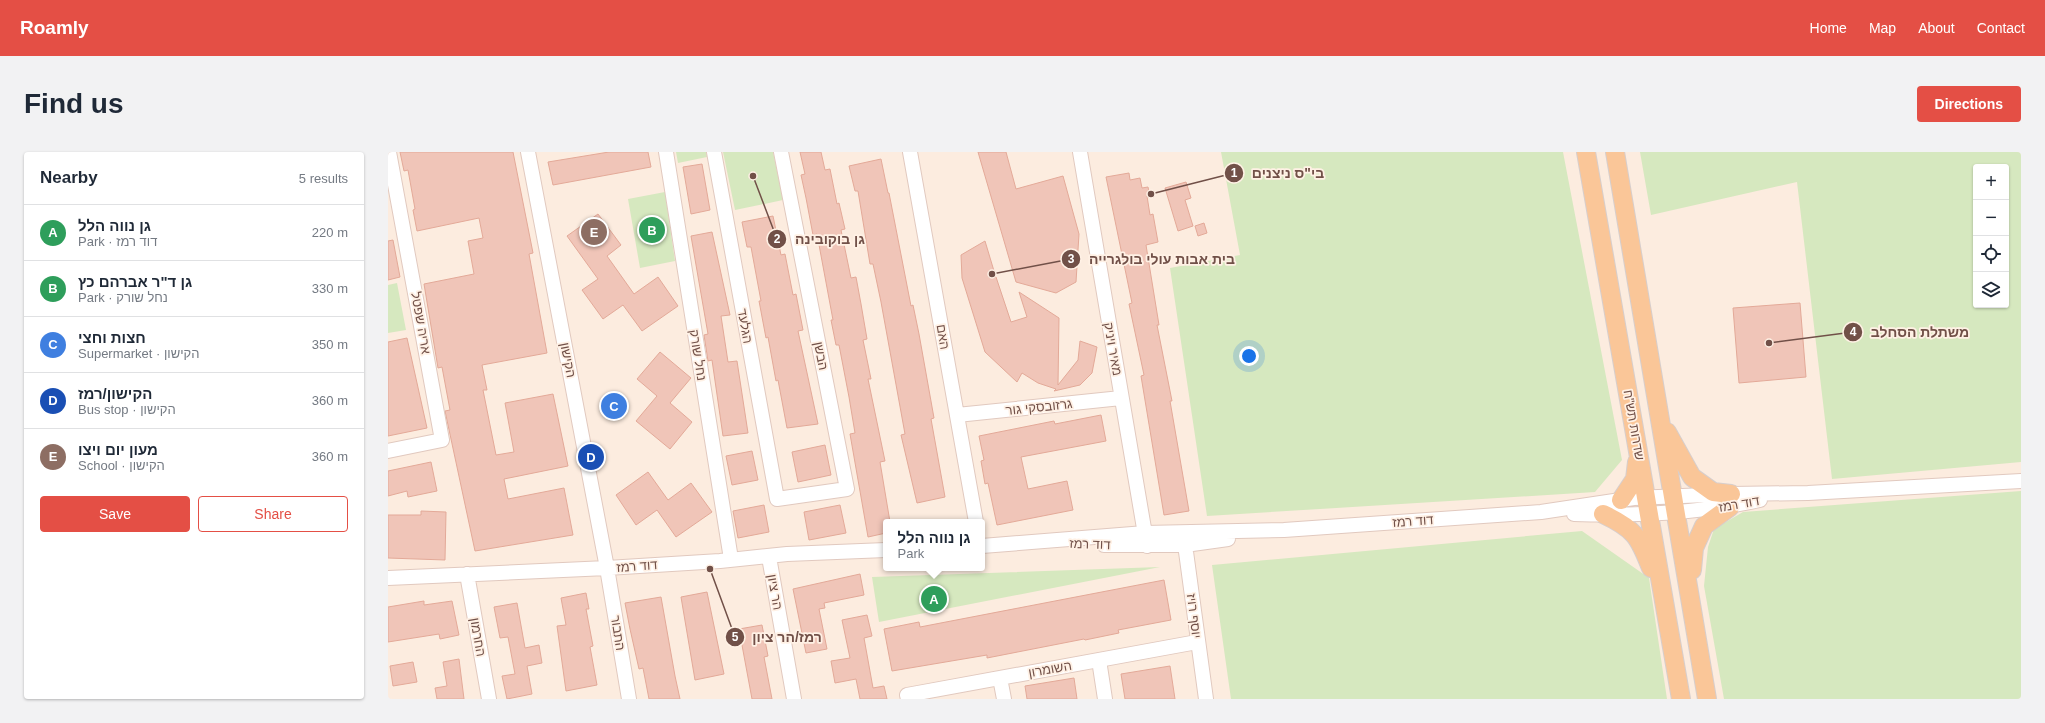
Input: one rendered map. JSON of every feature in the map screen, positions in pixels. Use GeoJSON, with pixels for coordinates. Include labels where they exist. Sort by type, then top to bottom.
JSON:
{"type":"FeatureCollection","features":[{"type":"Feature","properties":{"kind":"main road","name":"שדרות תש\"ח"},"geometry":{"type":"LineString","coordinates":[[1586,152],[1681,699]]}},
{"type":"Feature","properties":{"kind":"main road","name":"שדרות תש\"ח"},"geometry":{"type":"LineString","coordinates":[[1616,152],[1708,699]]}},
{"type":"Feature","properties":{"kind":"main road"},"geometry":{"type":"LineString","coordinates":[[1661,423],[1692,477],[1713,492],[1731,501],[1704,526],[1694,548],[1689,591]]}},
{"type":"Feature","properties":{"kind":"main road"},"geometry":{"type":"LineString","coordinates":[[1621,500],[1635,479],[1638,447]]}},
{"type":"Feature","properties":{"kind":"main road"},"geometry":{"type":"LineString","coordinates":[[1604,514],[1622,523],[1640,541],[1664,600]]}},
{"type":"Feature","properties":{"kind":"street","name":"אריה שפטל"},"geometry":{"type":"LineString","coordinates":[[388,451],[442,440],[389,152]]}},
{"type":"Feature","properties":{"kind":"street","name":"הקישון"},"geometry":{"type":"LineString","coordinates":[[528,152],[607,568]]}},
{"type":"Feature","properties":{"kind":"street","name":"נחל שורק"},"geometry":{"type":"LineString","coordinates":[[666,152],[731,559]]}},
{"type":"Feature","properties":{"kind":"street","name":"הגלעד"},"geometry":{"type":"LineString","coordinates":[[714,152],[777,499]]}},
{"type":"Feature","properties":{"kind":"street","name":"הבשן"},"geometry":{"type":"LineString","coordinates":[[777,499],[848,489],[781,152]]}},
{"type":"Feature","properties":{"kind":"street","name":"האם"},"geometry":{"type":"LineString","coordinates":[[910,152],[975,519]]}},
{"type":"Feature","properties":{"kind":"street","name":"מאיר ויניק"},"geometry":{"type":"LineString","coordinates":[[1080,152],[1146,540]]}},
{"type":"Feature","properties":{"kind":"street","name":"גרזובסקי גור"},"geometry":{"type":"LineString","coordinates":[[957,415],[1122,398]]}},
{"type":"Feature","properties":{"kind":"street","name":"דוד רמז"},"geometry":{"type":"LineString","coordinates":[[1541,512],[1604,514],[1647,505],[1731,501],[1792,494],[2021,481]]}},
{"type":"Feature","properties":{"kind":"street","name":"דוד רמז"},"geometry":{"type":"LineString","coordinates":[[985,546],[1184,539],[1284,530],[1541,512],[1621,500],[1647,505]]}},
{"type":"Feature","properties":{"kind":"street","name":"יוסף רויז"},"geometry":{"type":"LineString","coordinates":[[1184,539],[1206,699]]}},
{"type":"Feature","properties":{"kind":"street","name":"דוד רמז"},"geometry":{"type":"LineString","coordinates":[[388,578],[607,568],[883,550]]}},
{"type":"Feature","properties":{"kind":"street","name":"הר ציון"},"geometry":{"type":"LineString","coordinates":[[768,557],[794,699]]}},
{"type":"Feature","properties":{"kind":"street","name":"התבור"},"geometry":{"type":"LineString","coordinates":[[607,568],[629,699]]}},
{"type":"Feature","properties":{"kind":"street","name":"החרמון"},"geometry":{"type":"LineString","coordinates":[[467,574],[489,699]]}},
{"type":"Feature","properties":{"kind":"street","name":"השומרון"},"geometry":{"type":"LineString","coordinates":[[908,699],[907,695],[1198,642]]}},
{"type":"Feature","properties":{"kind":"street"},"geometry":{"type":"LineString","coordinates":[[1099,660],[1105,699]]}},
{"type":"Feature","properties":{"kind":"street"},"geometry":{"type":"LineString","coordinates":[[1000,678],[1004,699]]}},
{"type":"Feature","properties":{"kind":"green space"},"geometry":{"type":"Polygon","coordinates":[[[676,152],[706,152],[707,157],[678,163],[676,152]]]}},
{"type":"Feature","properties":{"kind":"green space"},"geometry":{"type":"Polygon","coordinates":[[[723,152],[773,152],[783,200],[735,210],[723,152]]]}},
{"type":"Feature","properties":{"kind":"green space"},"geometry":{"type":"Polygon","coordinates":[[[1221,152],[1563,152],[1622,460],[1595,492],[1207,516],[1170,268],[1240,255],[1221,152]]]}},
{"type":"Feature","properties":{"kind":"green space"},"geometry":{"type":"Polygon","coordinates":[[[1640,152],[2021,152],[2021,462],[1832,479],[1797,182],[1651,215],[1640,152]]]}},
{"type":"Feature","properties":{"kind":"green space"},"geometry":{"type":"Polygon","coordinates":[[[665,192],[675,261],[640,268],[628,199],[665,192]]]}},
{"type":"Feature","properties":{"kind":"green space"},"geometry":{"type":"Polygon","coordinates":[[[397,283],[406,330],[388,333],[388,285],[397,283]]]}},
{"type":"Feature","properties":{"kind":"green space"},"geometry":{"type":"Polygon","coordinates":[[[2021,491],[2021,699],[1724,699],[1704,586],[1708,547],[1714,529],[1743,512],[2021,491]]]}},
{"type":"Feature","properties":{"kind":"green space"},"geometry":{"type":"Polygon","coordinates":[[[1582,531],[1649,578],[1667,699],[1231,699],[1212,565],[1582,531]]]}},
{"type":"Feature","properties":{"kind":"green space"},"geometry":{"type":"Polygon","coordinates":[[[1160,567],[879,622],[872,577],[1160,567]]]}},
{"type":"Feature","properties":{"kind":"building"},"geometry":{"type":"Polygon","coordinates":[[[400,152],[513,152],[533,253],[529,254],[547,353],[482,365],[487,390],[483,390],[496,455],[514,452],[505,403],[553,394],[568,466],[504,479],[508,499],[564,488],[573,535],[475,551],[445,411],[450,410],[442,367],[438,368],[424,284],[474,274],[468,241],[483,238],[479,218],[417,231],[413,210],[415,209],[408,170],[404,171],[400,152]]]}},
{"type":"Feature","properties":{"kind":"building"},"geometry":{"type":"Polygon","coordinates":[[[609,152],[648,152],[651,167],[553,185],[548,162],[609,152]]]}},
{"type":"Feature","properties":{"kind":"building"},"geometry":{"type":"Polygon","coordinates":[[[800,152],[821,152],[825,170],[830,169],[837,204],[839,203],[845,229],[841,230],[851,278],[856,277],[861,304],[867,339],[863,340],[871,379],[868,379],[885,461],[880,462],[890,519],[883,519],[883,534],[868,537],[850,434],[855,433],[849,397],[839,345],[836,345],[831,320],[833,320],[817,234],[813,235],[801,175],[805,174],[800,152]]]}},
{"type":"Feature","properties":{"kind":"building"},"geometry":{"type":"Polygon","coordinates":[[[978,152],[1006,152],[1016,189],[1063,176],[1079,234],[1076,282],[1056,293],[1016,282],[978,152]]]}},
{"type":"Feature","properties":{"kind":"building"},"geometry":{"type":"Polygon","coordinates":[[[881,159],[911,306],[913,305],[919,334],[934,418],[931,419],[945,497],[917,503],[901,435],[905,434],[881,302],[873,264],[870,264],[858,191],[855,191],[849,166],[881,159]]]}},
{"type":"Feature","properties":{"kind":"building"},"geometry":{"type":"Polygon","coordinates":[[[702,164],[710,210],[691,214],[683,167],[702,164]]]}},
{"type":"Feature","properties":{"kind":"building"},"geometry":{"type":"Polygon","coordinates":[[[1129,173],[1130,180],[1140,178],[1142,188],[1148,187],[1150,196],[1147,196],[1150,215],[1153,214],[1158,242],[1146,245],[1159,325],[1157,325],[1172,401],[1170,401],[1189,511],[1164,515],[1141,376],[1144,375],[1129,304],[1132,303],[1106,177],[1129,173]]]}},
{"type":"Feature","properties":{"kind":"building"},"geometry":{"type":"Polygon","coordinates":[[[1186,182],[1191,198],[1185,200],[1193,226],[1178,231],[1165,188],[1186,182]]]}},
{"type":"Feature","properties":{"kind":"building"},"geometry":{"type":"Polygon","coordinates":[[[598,214],[621,245],[607,256],[634,294],[658,277],[678,306],[642,331],[623,305],[603,319],[582,290],[598,279],[567,236],[598,214]]]}},
{"type":"Feature","properties":{"kind":"building"},"geometry":{"type":"Polygon","coordinates":[[[773,216],[781,255],[785,254],[793,295],[796,294],[803,330],[798,331],[818,424],[787,428],[768,337],[766,338],[751,247],[747,247],[742,222],[773,216]]]}},
{"type":"Feature","properties":{"kind":"building"},"geometry":{"type":"Polygon","coordinates":[[[1204,223],[1207,233],[1198,236],[1195,226],[1204,223]]]}},
{"type":"Feature","properties":{"kind":"building"},"geometry":{"type":"Polygon","coordinates":[[[712,232],[730,315],[721,316],[728,362],[737,361],[748,433],[723,436],[712,360],[708,361],[704,335],[708,334],[691,236],[712,232]]]}},
{"type":"Feature","properties":{"kind":"building"},"geometry":{"type":"Polygon","coordinates":[[[393,240],[400,277],[388,280],[388,241],[393,240]]]}},
{"type":"Feature","properties":{"kind":"building"},"geometry":{"type":"Polygon","coordinates":[[[985,241],[994,271],[993,275],[996,277],[1011,322],[1027,317],[1019,292],[1059,318],[1058,385],[1078,360],[1080,341],[1097,347],[1092,373],[1080,385],[1054,391],[1056,389],[1038,383],[1022,373],[1017,382],[985,352],[962,278],[961,255],[985,241]]]}},
{"type":"Feature","properties":{"kind":"building"},"geometry":{"type":"Polygon","coordinates":[[[1800,303],[1806,377],[1739,383],[1733,308],[1800,303]]]}},
{"type":"Feature","properties":{"kind":"building"},"geometry":{"type":"Polygon","coordinates":[[[407,338],[427,428],[388,436],[388,342],[407,338]]]}},
{"type":"Feature","properties":{"kind":"building"},"geometry":{"type":"Polygon","coordinates":[[[660,352],[691,378],[670,403],[692,422],[670,449],[636,421],[657,396],[637,379],[660,352]]]}},
{"type":"Feature","properties":{"kind":"building"},"geometry":{"type":"Polygon","coordinates":[[[1101,415],[1106,441],[1021,457],[1028,489],[1067,481],[1073,510],[997,525],[988,483],[985,484],[981,461],[984,460],[979,436],[1054,421],[1055,424],[1101,415]]]}},
{"type":"Feature","properties":{"kind":"building"},"geometry":{"type":"Polygon","coordinates":[[[825,445],[831,475],[798,482],[792,452],[825,445]]]}},
{"type":"Feature","properties":{"kind":"building"},"geometry":{"type":"Polygon","coordinates":[[[752,451],[758,480],[732,485],[726,456],[752,451]]]}},
{"type":"Feature","properties":{"kind":"building"},"geometry":{"type":"Polygon","coordinates":[[[431,462],[437,491],[408,497],[407,491],[388,496],[388,471],[431,462]]]}},
{"type":"Feature","properties":{"kind":"building"},"geometry":{"type":"Polygon","coordinates":[[[648,472],[668,500],[691,483],[712,512],[676,537],[657,510],[636,525],[616,495],[648,472]]]}},
{"type":"Feature","properties":{"kind":"building"},"geometry":{"type":"Polygon","coordinates":[[[764,505],[769,532],[738,538],[733,511],[764,505]]]}},
{"type":"Feature","properties":{"kind":"building"},"geometry":{"type":"Polygon","coordinates":[[[840,505],[846,533],[809,540],[804,512],[840,505]]]}},
{"type":"Feature","properties":{"kind":"building"},"geometry":{"type":"Polygon","coordinates":[[[421,511],[446,512],[445,560],[388,558],[388,515],[421,515],[421,511]]]}},
{"type":"Feature","properties":{"kind":"building"},"geometry":{"type":"Polygon","coordinates":[[[860,574],[864,595],[824,603],[825,608],[819,609],[827,649],[806,653],[793,589],[860,574]]]}},
{"type":"Feature","properties":{"kind":"building"},"geometry":{"type":"Polygon","coordinates":[[[1164,580],[1171,620],[1118,630],[1119,633],[987,658],[987,655],[892,671],[884,629],[919,622],[920,627],[1164,580]]]}},
{"type":"Feature","properties":{"kind":"building"},"geometry":{"type":"Polygon","coordinates":[[[707,592],[724,674],[695,680],[681,597],[707,592]]]}},
{"type":"Feature","properties":{"kind":"building"},"geometry":{"type":"Polygon","coordinates":[[[586,593],[589,609],[586,609],[593,646],[590,647],[597,685],[566,691],[557,626],[566,625],[561,598],[586,593]]]}},
{"type":"Feature","properties":{"kind":"building"},"geometry":{"type":"Polygon","coordinates":[[[661,597],[680,699],[649,699],[643,668],[639,669],[625,603],[661,597]]]}},
{"type":"Feature","properties":{"kind":"building"},"geometry":{"type":"Polygon","coordinates":[[[424,601],[424,605],[452,601],[459,635],[440,639],[439,634],[388,642],[388,607],[424,601]]]}},
{"type":"Feature","properties":{"kind":"building"},"geometry":{"type":"Polygon","coordinates":[[[517,603],[525,648],[539,645],[542,663],[527,666],[532,694],[507,699],[502,676],[515,674],[508,637],[500,638],[494,607],[517,603]]]}},
{"type":"Feature","properties":{"kind":"building"},"geometry":{"type":"Polygon","coordinates":[[[867,615],[872,636],[864,638],[873,688],[884,686],[887,699],[860,699],[856,679],[835,683],[831,661],[850,658],[842,620],[867,615]]]}},
{"type":"Feature","properties":{"kind":"building"},"geometry":{"type":"Polygon","coordinates":[[[762,625],[768,656],[764,657],[772,699],[752,699],[739,629],[762,625]]]}},
{"type":"Feature","properties":{"kind":"building"},"geometry":{"type":"Polygon","coordinates":[[[459,659],[464,699],[437,699],[435,688],[447,686],[443,662],[459,659]]]}},
{"type":"Feature","properties":{"kind":"building"},"geometry":{"type":"Polygon","coordinates":[[[413,662],[417,682],[393,686],[390,666],[413,662]]]}},
{"type":"Feature","properties":{"kind":"building"},"geometry":{"type":"Polygon","coordinates":[[[1170,666],[1175,699],[1125,699],[1121,674],[1170,666]]]}},
{"type":"Feature","properties":{"kind":"building"},"geometry":{"type":"Polygon","coordinates":[[[1074,678],[1077,699],[1027,699],[1025,686],[1074,678]]]}},
{"type":"Feature","properties":{"kind":"place","name":"גן בוקובינה"},"geometry":{"type":"Point","coordinates":[753,176]}},
{"type":"Feature","properties":{"kind":"place","name":"בי\"ס ניצנים"},"geometry":{"type":"Point","coordinates":[1151,194]}},
{"type":"Feature","properties":{"kind":"place","name":"גן ד\"ר אברהם כץ"},"geometry":{"type":"Point","coordinates":[652,230]}},
{"type":"Feature","properties":{"kind":"place","name":"מעון יום ויצו"},"geometry":{"type":"Point","coordinates":[594,232]}},
{"type":"Feature","properties":{"kind":"place","name":"בית אבות עולי בולגרייה"},"geometry":{"type":"Point","coordinates":[992,274]}},
{"type":"Feature","properties":{"kind":"place","name":"משתלת הסחלב"},"geometry":{"type":"Point","coordinates":[1769,343]}},
{"type":"Feature","properties":{"kind":"place","name":"חצות וחצי"},"geometry":{"type":"Point","coordinates":[614,406]}},
{"type":"Feature","properties":{"kind":"place","name":"הקישון/רמז"},"geometry":{"type":"Point","coordinates":[591,457]}},
{"type":"Feature","properties":{"kind":"place","name":"רמז/הר ציון"},"geometry":{"type":"Point","coordinates":[710,569]}},
{"type":"Feature","properties":{"kind":"place","name":"גן נווה הלל"},"geometry":{"type":"Point","coordinates":[934,599]}}]}
